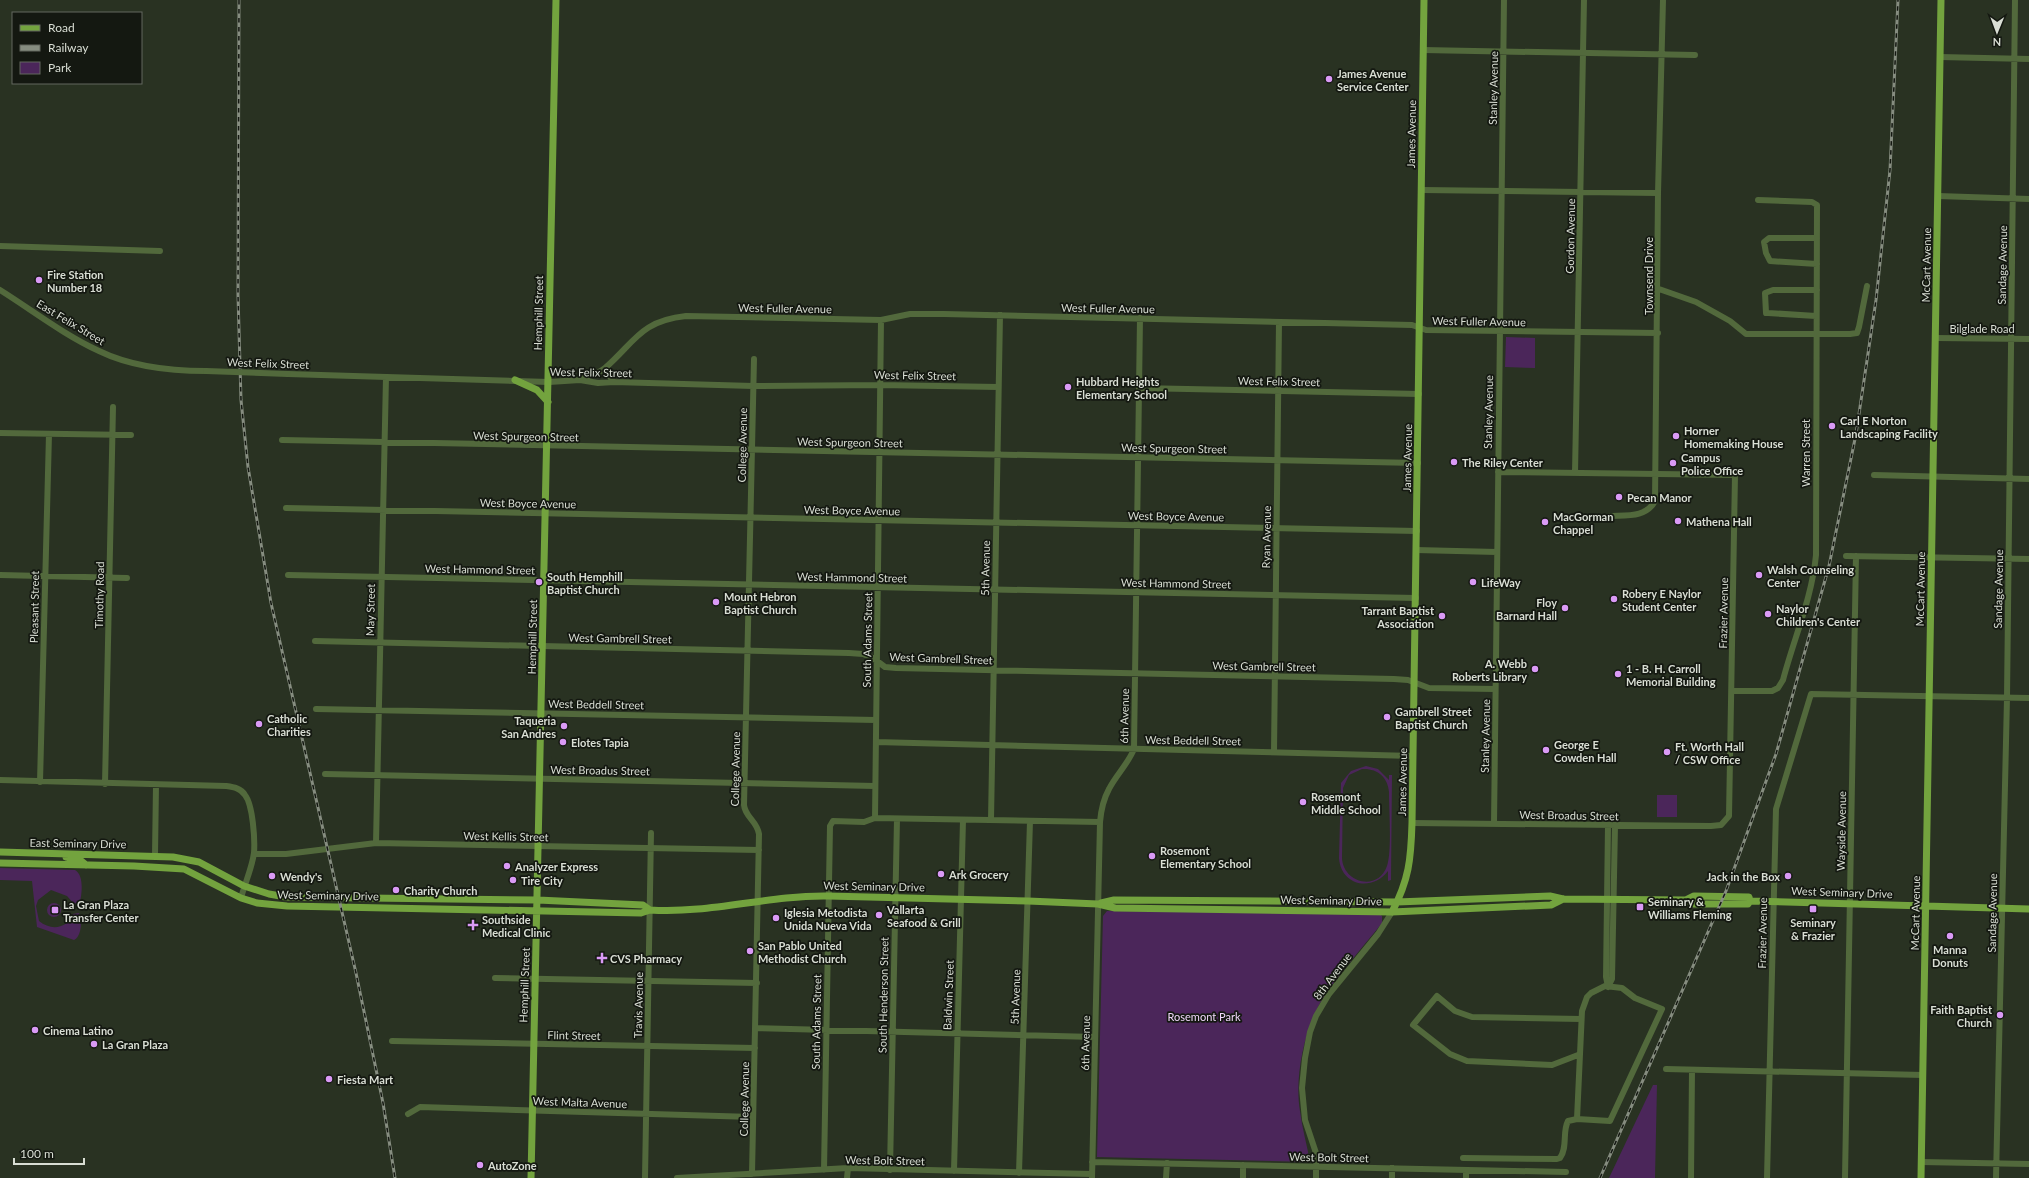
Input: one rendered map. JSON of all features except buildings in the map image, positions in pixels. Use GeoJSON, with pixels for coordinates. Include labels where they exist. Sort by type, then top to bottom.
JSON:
{"type":"FeatureCollection","features":[{"type":"Feature","properties":{"kind":"main road","name":"James Avenue"},"geometry":{"type":"LineString","coordinates":[[1392,912],[1408,875],[1411,860],[1424,0]]}},
{"type":"Feature","properties":{"kind":"main road","name":"McCart Avenue"},"geometry":{"type":"LineString","coordinates":[[1921,1178],[1941,0]]}},
{"type":"Feature","properties":{"kind":"main road","name":"Hemphill Street"},"geometry":{"type":"LineString","coordinates":[[531,1178],[535,978],[538,911],[556,1]]}},
{"type":"Feature","properties":{"kind":"main road"},"geometry":{"type":"LineString","coordinates":[[515,380],[536,390],[548,402]]}},
{"type":"Feature","properties":{"kind":"main road","name":"East Seminary Drive"},"geometry":{"type":"LineString","coordinates":[[0,852],[155,855]]}},
{"type":"Feature","properties":{"kind":"main road"},"geometry":{"type":"LineString","coordinates":[[48,853],[80,860],[86,865],[91,860],[116,855]]}},
{"type":"Feature","properties":{"kind":"main road"},"geometry":{"type":"LineString","coordinates":[[134,866],[150,862],[155,855]]}},
{"type":"Feature","properties":{"kind":"main road","name":"West Seminary Drive"},"geometry":{"type":"LineString","coordinates":[[155,855],[199,862],[244,886],[269,894],[299,898],[443,898],[538,900],[643,906],[650,910]]}},
{"type":"Feature","properties":{"kind":"main road","name":"East Seminary Drive"},"geometry":{"type":"LineString","coordinates":[[0,863],[134,866]]}},
{"type":"Feature","properties":{"kind":"main road","name":"West Seminary Drive"},"geometry":{"type":"LineString","coordinates":[[134,866],[184,870],[206,879],[241,898],[282,906],[641,913],[650,910],[692,910],[795,896],[828,896],[1028,901],[1098,904],[1115,908],[1392,912],[1551,904],[1563,899]]}},
{"type":"Feature","properties":{"kind":"main road","name":"West Seminary Drive"},"geometry":{"type":"LineString","coordinates":[[1098,904],[1114,900],[1397,902],[1550,896],[1563,899],[1610,898],[1686,900],[1694,896],[1749,897],[1750,900],[1850,904],[2029,909]]}},
{"type":"Feature","properties":{"kind":"main road"},"geometry":{"type":"LineString","coordinates":[[440,909],[443,898]]}},
{"type":"Feature","properties":{"kind":"main road"},"geometry":{"type":"LineString","coordinates":[[1207,901],[1207,910]]}},
{"type":"Feature","properties":{"kind":"main road"},"geometry":{"type":"LineString","coordinates":[[1317,902],[1317,911]]}},
{"type":"Feature","properties":{"kind":"street","name":"Stanley Avenue"},"geometry":{"type":"LineString","coordinates":[[1494,824],[1504,0]]}},
{"type":"Feature","properties":{"kind":"street","name":"Gordon Avenue"},"geometry":{"type":"LineString","coordinates":[[1576,473],[1584,0]]}},
{"type":"Feature","properties":{"kind":"street","name":"Townsend Drive"},"geometry":{"type":"LineString","coordinates":[[1610,516],[1631,515],[1647,511],[1655,501],[1659,289],[1658,193],[1663,0]]}},
{"type":"Feature","properties":{"kind":"street","name":"Sandage Avenue"},"geometry":{"type":"LineString","coordinates":[[1996,1178],[2007,698],[2015,0]]}},
{"type":"Feature","properties":{"kind":"street"},"geometry":{"type":"LineString","coordinates":[[1423,50],[1695,55]]}},
{"type":"Feature","properties":{"kind":"street"},"geometry":{"type":"LineString","coordinates":[[1940,57],[2029,59]]}},
{"type":"Feature","properties":{"kind":"street"},"geometry":{"type":"LineString","coordinates":[[1422,190],[1658,193]]}},
{"type":"Feature","properties":{"kind":"street"},"geometry":{"type":"LineString","coordinates":[[1938,196],[2029,199]]}},
{"type":"Feature","properties":{"kind":"street","name":"Warren Street"},"geometry":{"type":"LineString","coordinates":[[1732,691],[1772,691],[1778,688],[1783,680],[1814,574],[1816,555],[1817,205],[1812,202],[1758,200]]}},
{"type":"Feature","properties":{"kind":"street"},"geometry":{"type":"LineString","coordinates":[[1817,238],[1769,238],[1764,242],[1766,253],[1770,261],[1817,264]]}},
{"type":"Feature","properties":{"kind":"street"},"geometry":{"type":"LineString","coordinates":[[0,246],[160,251]]}},
{"type":"Feature","properties":{"kind":"street"},"geometry":{"type":"LineString","coordinates":[[1659,289],[1696,302],[1730,321],[1746,334],[1816,335],[1857,333],[1867,286]]}},
{"type":"Feature","properties":{"kind":"street","name":"East Felix Street"},"geometry":{"type":"LineString","coordinates":[[0,290],[98,351],[115,358],[147,366],[184,371]]}},
{"type":"Feature","properties":{"kind":"street"},"geometry":{"type":"LineString","coordinates":[[1816,316],[1766,313],[1764,299],[1765,293],[1773,290],[1817,290]]}},
{"type":"Feature","properties":{"kind":"street","name":"West Fuller Avenue"},"geometry":{"type":"LineString","coordinates":[[580,380],[604,369],[636,336],[646,328],[668,318],[709,316],[881,320],[923,314],[1000,315],[1412,325],[1426,330],[1658,333]]}},
{"type":"Feature","properties":{"kind":"street","name":"5th Avenue"},"geometry":{"type":"LineString","coordinates":[[991,820],[1000,315]]}},
{"type":"Feature","properties":{"kind":"street","name":"6th Avenue"},"geometry":{"type":"LineString","coordinates":[[1092,1176],[1100,822],[1102,806],[1109,787],[1130,759],[1134,749],[1140,318]]}},
{"type":"Feature","properties":{"kind":"street","name":"South Adams Street"},"geometry":{"type":"LineString","coordinates":[[824,1170],[830,826],[833,821],[864,822],[875,818],[881,320]]}},
{"type":"Feature","properties":{"kind":"street","name":"Ryan Avenue"},"geometry":{"type":"LineString","coordinates":[[1274,752],[1279,322]]}},
{"type":"Feature","properties":{"kind":"street","name":"Bilglade Road"},"geometry":{"type":"LineString","coordinates":[[1936,338],[2029,339]]}},
{"type":"Feature","properties":{"kind":"street","name":"College Avenue"},"geometry":{"type":"LineString","coordinates":[[752,1174],[759,850],[758,828],[756,823],[745,813],[744,783],[754,358]]}},
{"type":"Feature","properties":{"kind":"street"},"geometry":{"type":"LineString","coordinates":[[604,369],[614,382]]}},
{"type":"Feature","properties":{"kind":"street","name":"West Felix Street"},"geometry":{"type":"LineString","coordinates":[[184,371],[549,382],[580,380],[598,383],[614,382],[753,386],[880,385],[998,387]]}},
{"type":"Feature","properties":{"kind":"street","name":"May Street"},"geometry":{"type":"LineString","coordinates":[[376,843],[386,377]]}},
{"type":"Feature","properties":{"kind":"street","name":"West Felix Street"},"geometry":{"type":"LineString","coordinates":[[1139,388],[1419,394]]}},
{"type":"Feature","properties":{"kind":"street","name":"Timothy Road"},"geometry":{"type":"LineString","coordinates":[[105,784],[113,407]]}},
{"type":"Feature","properties":{"kind":"street"},"geometry":{"type":"LineString","coordinates":[[0,433],[131,435]]}},
{"type":"Feature","properties":{"kind":"street","name":"Pleasant Street"},"geometry":{"type":"LineString","coordinates":[[40,782],[49,434]]}},
{"type":"Feature","properties":{"kind":"street","name":"West Spurgeon Street"},"geometry":{"type":"LineString","coordinates":[[282,440],[752,451],[997,454],[1418,463]]}},
{"type":"Feature","properties":{"kind":"street"},"geometry":{"type":"LineString","coordinates":[[1498,472],[1656,474]]}},
{"type":"Feature","properties":{"kind":"street","name":"Frazier Avenue"},"geometry":{"type":"LineString","coordinates":[[1656,474],[1735,475],[1729,816],[1725,821]]}},
{"type":"Feature","properties":{"kind":"street"},"geometry":{"type":"LineString","coordinates":[[1874,475],[2029,479]]}},
{"type":"Feature","properties":{"kind":"street","name":"West Boyce Avenue"},"geometry":{"type":"LineString","coordinates":[[286,508],[1417,531]]}},
{"type":"Feature","properties":{"kind":"street"},"geometry":{"type":"LineString","coordinates":[[1416,550],[1497,552]]}},
{"type":"Feature","properties":{"kind":"street"},"geometry":{"type":"LineString","coordinates":[[1846,556],[2029,558]]}},
{"type":"Feature","properties":{"kind":"street","name":"Wayside Avenue"},"geometry":{"type":"LineString","coordinates":[[1845,1178],[1856,556]]}},
{"type":"Feature","properties":{"kind":"street"},"geometry":{"type":"LineString","coordinates":[[0,575],[127,578]]}},
{"type":"Feature","properties":{"kind":"street","name":"West Hammond Street"},"geometry":{"type":"LineString","coordinates":[[288,575],[1416,598]]}},
{"type":"Feature","properties":{"kind":"street","name":"West Gambrell Street"},"geometry":{"type":"LineString","coordinates":[[315,641],[863,654],[874,658],[885,667],[896,668],[1394,679],[1429,688],[1495,689]]}},
{"type":"Feature","properties":{"kind":"street","name":"Frazier Avenue"},"geometry":{"type":"LineString","coordinates":[[1767,1178],[1776,809],[1811,694],[1853,696]]}},
{"type":"Feature","properties":{"kind":"street"},"geometry":{"type":"LineString","coordinates":[[1853,696],[2029,698]]}},
{"type":"Feature","properties":{"kind":"street","name":"West Beddell Street"},"geometry":{"type":"LineString","coordinates":[[316,709],[876,720]]}},
{"type":"Feature","properties":{"kind":"street","name":"West Beddell Street"},"geometry":{"type":"LineString","coordinates":[[876,742],[1413,756]]}},
{"type":"Feature","properties":{"kind":"street","name":"West Broadus Street"},"geometry":{"type":"LineString","coordinates":[[325,774],[875,786]]}},
{"type":"Feature","properties":{"kind":"street"},"geometry":{"type":"LineString","coordinates":[[0,780],[105,784],[226,786],[238,788],[246,795],[249,806],[254,854],[241,898]]}},
{"type":"Feature","properties":{"kind":"street"},"geometry":{"type":"LineString","coordinates":[[155,855],[156,785]]}},
{"type":"Feature","properties":{"kind":"street"},"geometry":{"type":"LineString","coordinates":[[875,818],[1100,822]]}},
{"type":"Feature","properties":{"kind":"street","name":"South Henderson Street"},"geometry":{"type":"LineString","coordinates":[[890,1170],[894,897],[897,819]]}},
{"type":"Feature","properties":{"kind":"street","name":"Baldwin Street"},"geometry":{"type":"LineString","coordinates":[[954,1171],[963,820]]}},
{"type":"Feature","properties":{"kind":"street","name":"5th Avenue"},"geometry":{"type":"LineString","coordinates":[[1019,1173],[1030,821]]}},
{"type":"Feature","properties":{"kind":"street","name":"West Broadus Street"},"geometry":{"type":"LineString","coordinates":[[1412,823],[1711,826],[1721,824],[1725,821]]}},
{"type":"Feature","properties":{"kind":"street"},"geometry":{"type":"LineString","coordinates":[[1608,987],[1606,977],[1610,931],[1612,825]]}},
{"type":"Feature","properties":{"kind":"street","name":"Travis Avenue"},"geometry":{"type":"LineString","coordinates":[[645,1178],[651,833]]}},
{"type":"Feature","properties":{"kind":"street","name":"West Kellis Street"},"geometry":{"type":"LineString","coordinates":[[254,854],[286,854],[376,843],[759,850]]}},
{"type":"Feature","properties":{"kind":"street","name":"8th Avenue"},"geometry":{"type":"LineString","coordinates":[[1316,1178],[1316,1153],[1305,1120],[1302,1088],[1305,1058],[1310,1032],[1318,1012],[1329,994],[1378,934],[1392,912]]}},
{"type":"Feature","properties":{"kind":"street"},"geometry":{"type":"LineString","coordinates":[[495,978],[757,983]]}},
{"type":"Feature","properties":{"kind":"street"},"geometry":{"type":"LineString","coordinates":[[1463,1158],[1557,1159],[1560,1158],[1564,1150],[1566,1125],[1570,1120],[1610,1121],[1662,1008],[1635,998],[1622,988],[1608,987],[1598,989],[1587,997],[1582,1011],[1578,1055],[1577,1119]]}},
{"type":"Feature","properties":{"kind":"street"},"geometry":{"type":"LineString","coordinates":[[1578,1055],[1552,1065],[1467,1061],[1450,1054],[1413,1025],[1437,996],[1455,1011],[1472,1017],[1581,1019]]}},
{"type":"Feature","properties":{"kind":"street"},"geometry":{"type":"LineString","coordinates":[[756,1028],[1095,1037]]}},
{"type":"Feature","properties":{"kind":"street","name":"Flint Street"},"geometry":{"type":"LineString","coordinates":[[392,1041],[755,1048]]}},
{"type":"Feature","properties":{"kind":"street"},"geometry":{"type":"LineString","coordinates":[[1666,1069],[1923,1075]]}},
{"type":"Feature","properties":{"kind":"street"},"geometry":{"type":"LineString","coordinates":[[1691,1178],[1692,1070]]}},
{"type":"Feature","properties":{"kind":"street","name":"West Malta Avenue"},"geometry":{"type":"LineString","coordinates":[[408,1114],[420,1107],[754,1116]]}},
{"type":"Feature","properties":{"kind":"street","name":"West Bolt Street"},"geometry":{"type":"LineString","coordinates":[[1092,1162],[1466,1170],[1545,1175],[1566,1172]]}},
{"type":"Feature","properties":{"kind":"street"},"geometry":{"type":"LineString","coordinates":[[1921,1162],[2029,1164]]}},
{"type":"Feature","properties":{"kind":"street"},"geometry":{"type":"LineString","coordinates":[[1166,1178],[1167,1163]]}},
{"type":"Feature","properties":{"kind":"street"},"geometry":{"type":"LineString","coordinates":[[1243,1165],[1243,1178]]}},
{"type":"Feature","properties":{"kind":"street"},"geometry":{"type":"LineString","coordinates":[[847,1178],[848,1168]]}},
{"type":"Feature","properties":{"kind":"street","name":"West Bolt Street"},"geometry":{"type":"LineString","coordinates":[[677,1178],[752,1174],[779,1175],[848,1168],[954,1171],[998,1175],[1019,1173],[1092,1176]]}},
{"type":"Feature","properties":{"kind":"street"},"geometry":{"type":"LineString","coordinates":[[1392,1168],[1392,1178]]}},
{"type":"Feature","properties":{"kind":"street"},"geometry":{"type":"LineString","coordinates":[[1466,1170],[1466,1178]]}},
{"type":"Feature","properties":{"kind":"street"},"geometry":{"type":"LineString","coordinates":[[924,1178],[925,1171]]}},
{"type":"Feature","properties":{"kind":"green space"},"geometry":{"type":"Polygon","coordinates":[[[1506,337],[1535,338],[1535,368],[1505,367],[1506,337]]]}},
{"type":"Feature","properties":{"kind":"green space"},"geometry":{"type":"Polygon","coordinates":[[[1366,766],[1378,769],[1389,780],[1389,775],[1392,775],[1391,880],[1388,881],[1388,871],[1374,882],[1358,883],[1345,875],[1341,867],[1339,858],[1341,783],[1351,771],[1366,766]],[[1362,769],[1349,775],[1343,788],[1342,858],[1344,867],[1348,873],[1354,878],[1362,881],[1376,879],[1383,874],[1389,859],[1390,830],[1388,787],[1381,774],[1367,769],[1362,769]]]}},
{"type":"Feature","properties":{"kind":"green space"},"geometry":{"type":"Polygon","coordinates":[[[1657,795],[1677,795],[1677,817],[1657,817],[1657,795]]]}},
{"type":"Feature","properties":{"kind":"green space"},"geometry":{"type":"Polygon","coordinates":[[[0,868],[75,870],[78,872],[82,884],[80,902],[74,904],[67,896],[51,890],[38,900],[36,906],[39,921],[53,927],[58,927],[67,923],[73,914],[79,913],[81,928],[77,938],[74,940],[37,927],[32,881],[0,880],[0,868]]]}},
{"type":"Feature","properties":{"kind":"green space"},"geometry":{"type":"Polygon","coordinates":[[[51,903],[57,903],[61,907],[61,913],[57,917],[51,917],[47,913],[47,907],[51,903]]]}},
{"type":"Feature","properties":{"kind":"green space","name":"Rosemont Park"},"geometry":{"type":"Polygon","coordinates":[[[1107,911],[1380,914],[1382,916],[1382,923],[1325,995],[1318,1007],[1307,1036],[1300,1067],[1299,1097],[1302,1124],[1310,1162],[1097,1157],[1103,916],[1107,911]]]}},
{"type":"Feature","properties":{"kind":"green space"},"geometry":{"type":"Polygon","coordinates":[[[1653,1085],[1657,1085],[1655,1178],[1609,1178],[1653,1085]]]}},
{"type":"Feature","properties":{"kind":"railway"},"geometry":{"type":"LineString","coordinates":[[239,0],[238,295],[241,400],[248,467],[271,603],[356,973],[383,1103],[395,1178]]}},
{"type":"Feature","properties":{"kind":"railway"},"geometry":{"type":"LineString","coordinates":[[1600,1178],[1726,891],[1776,754],[1829,566],[1856,434],[1876,300],[1890,170],[1898,0]]}},
{"type":"Feature","properties":{"kind":"place","name":"James Avenue Service Center"},"geometry":{"type":"Point","coordinates":[1329,79]}},
{"type":"Feature","properties":{"kind":"place","name":"Fire Station Number 18"},"geometry":{"type":"Point","coordinates":[39,280]}},
{"type":"Feature","properties":{"kind":"place","name":"Hubbard Heights Elementary School"},"geometry":{"type":"Point","coordinates":[1068,387]}},
{"type":"Feature","properties":{"kind":"place","name":"Carl E Norton Landscaping Facility"},"geometry":{"type":"Point","coordinates":[1832,426]}},
{"type":"Feature","properties":{"kind":"place","name":"Horner Homemaking House"},"geometry":{"type":"Point","coordinates":[1676,436]}},
{"type":"Feature","properties":{"kind":"place","name":"The Riley Center"},"geometry":{"type":"Point","coordinates":[1454,462]}},
{"type":"Feature","properties":{"kind":"place","name":"Campus Police Office"},"geometry":{"type":"Point","coordinates":[1673,463]}},
{"type":"Feature","properties":{"kind":"place","name":"Pecan Manor"},"geometry":{"type":"Point","coordinates":[1619,497]}},
{"type":"Feature","properties":{"kind":"place","name":"Mathena Hall"},"geometry":{"type":"Point","coordinates":[1678,521]}},
{"type":"Feature","properties":{"kind":"place","name":"MacGorman Chappel"},"geometry":{"type":"Point","coordinates":[1545,522]}},
{"type":"Feature","properties":{"kind":"place","name":"Walsh Counseling Center"},"geometry":{"type":"Point","coordinates":[1759,575]}},
{"type":"Feature","properties":{"kind":"place","name":"South Hemphill Baptist Church"},"geometry":{"type":"Point","coordinates":[539,582]}},
{"type":"Feature","properties":{"kind":"place","name":"LifeWay"},"geometry":{"type":"Point","coordinates":[1473,582]}},
{"type":"Feature","properties":{"kind":"place","name":"Robery E Naylor Student Center"},"geometry":{"type":"Point","coordinates":[1614,599]}},
{"type":"Feature","properties":{"kind":"place","name":"Mount Hebron Baptist Church"},"geometry":{"type":"Point","coordinates":[716,602]}},
{"type":"Feature","properties":{"kind":"place","name":"Floy Barnard Hall"},"geometry":{"type":"Point","coordinates":[1565,608]}},
{"type":"Feature","properties":{"kind":"place","name":"Naylor Children's Center"},"geometry":{"type":"Point","coordinates":[1768,614]}},
{"type":"Feature","properties":{"kind":"place","name":"Tarrant Baptist Association"},"geometry":{"type":"Point","coordinates":[1442,616]}},
{"type":"Feature","properties":{"kind":"place","name":"A. Webb Roberts Library"},"geometry":{"type":"Point","coordinates":[1535,669]}},
{"type":"Feature","properties":{"kind":"place","name":"1 - B. H. Carroll Memorial Building"},"geometry":{"type":"Point","coordinates":[1618,674]}},
{"type":"Feature","properties":{"kind":"place","name":"Gambrell Street Baptist Church"},"geometry":{"type":"Point","coordinates":[1387,717]}},
{"type":"Feature","properties":{"kind":"place","name":"Catholic Charities"},"geometry":{"type":"Point","coordinates":[259,724]}},
{"type":"Feature","properties":{"kind":"place","name":"Taqueria San Andres"},"geometry":{"type":"Point","coordinates":[564,726]}},
{"type":"Feature","properties":{"kind":"place","name":"Elotes Tapia"},"geometry":{"type":"Point","coordinates":[563,742]}},
{"type":"Feature","properties":{"kind":"place","name":"George E Cowden Hall"},"geometry":{"type":"Point","coordinates":[1546,750]}},
{"type":"Feature","properties":{"kind":"place","name":"Ft. Worth Hall / CSW Office"},"geometry":{"type":"Point","coordinates":[1667,752]}},
{"type":"Feature","properties":{"kind":"place","name":"Rosemont Middle School"},"geometry":{"type":"Point","coordinates":[1303,802]}},
{"type":"Feature","properties":{"kind":"place","name":"Rosemont Elementary School"},"geometry":{"type":"Point","coordinates":[1152,856]}},
{"type":"Feature","properties":{"kind":"place","name":"Analyzer Express"},"geometry":{"type":"Point","coordinates":[507,866]}},
{"type":"Feature","properties":{"kind":"place","name":"Ark Grocery"},"geometry":{"type":"Point","coordinates":[941,874]}},
{"type":"Feature","properties":{"kind":"place","name":"Wendy's"},"geometry":{"type":"Point","coordinates":[272,876]}},
{"type":"Feature","properties":{"kind":"place","name":"Jack in the Box"},"geometry":{"type":"Point","coordinates":[1788,876]}},
{"type":"Feature","properties":{"kind":"place","name":"Tire City"},"geometry":{"type":"Point","coordinates":[513,880]}},
{"type":"Feature","properties":{"kind":"place","name":"Charity Church"},"geometry":{"type":"Point","coordinates":[396,890]}},
{"type":"Feature","properties":{"kind":"place","name":"Seminary & Williams Fleming"},"geometry":{"type":"Point","coordinates":[1640,907]}},
{"type":"Feature","properties":{"kind":"place","name":"Seminary & Frazier"},"geometry":{"type":"Point","coordinates":[1813,909]}},
{"type":"Feature","properties":{"kind":"place","name":"La Gran Plaza Transfer Center"},"geometry":{"type":"Point","coordinates":[55,910]}},
{"type":"Feature","properties":{"kind":"place","name":"Vallarta Seafood & Grill"},"geometry":{"type":"Point","coordinates":[879,915]}},
{"type":"Feature","properties":{"kind":"place","name":"Iglesia Metodista Unida Nueva Vida"},"geometry":{"type":"Point","coordinates":[776,918]}},
{"type":"Feature","properties":{"kind":"place","name":"Southside Medical Clinic"},"geometry":{"type":"Point","coordinates":[473,925]}},
{"type":"Feature","properties":{"kind":"place","name":"Manna Donuts"},"geometry":{"type":"Point","coordinates":[1950,936]}},
{"type":"Feature","properties":{"kind":"place","name":"San Pablo United Methodist Church"},"geometry":{"type":"Point","coordinates":[750,951]}},
{"type":"Feature","properties":{"kind":"place","name":"CVS Pharmacy"},"geometry":{"type":"Point","coordinates":[602,958]}},
{"type":"Feature","properties":{"kind":"place","name":"Faith Baptist Church"},"geometry":{"type":"Point","coordinates":[2000,1015]}},
{"type":"Feature","properties":{"kind":"place","name":"Cinema Latino"},"geometry":{"type":"Point","coordinates":[35,1030]}},
{"type":"Feature","properties":{"kind":"place","name":"La Gran Plaza"},"geometry":{"type":"Point","coordinates":[94,1044]}},
{"type":"Feature","properties":{"kind":"place","name":"Fiesta Mart"},"geometry":{"type":"Point","coordinates":[329,1079]}},
{"type":"Feature","properties":{"kind":"place","name":"AutoZone"},"geometry":{"type":"Point","coordinates":[480,1165]}}]}
